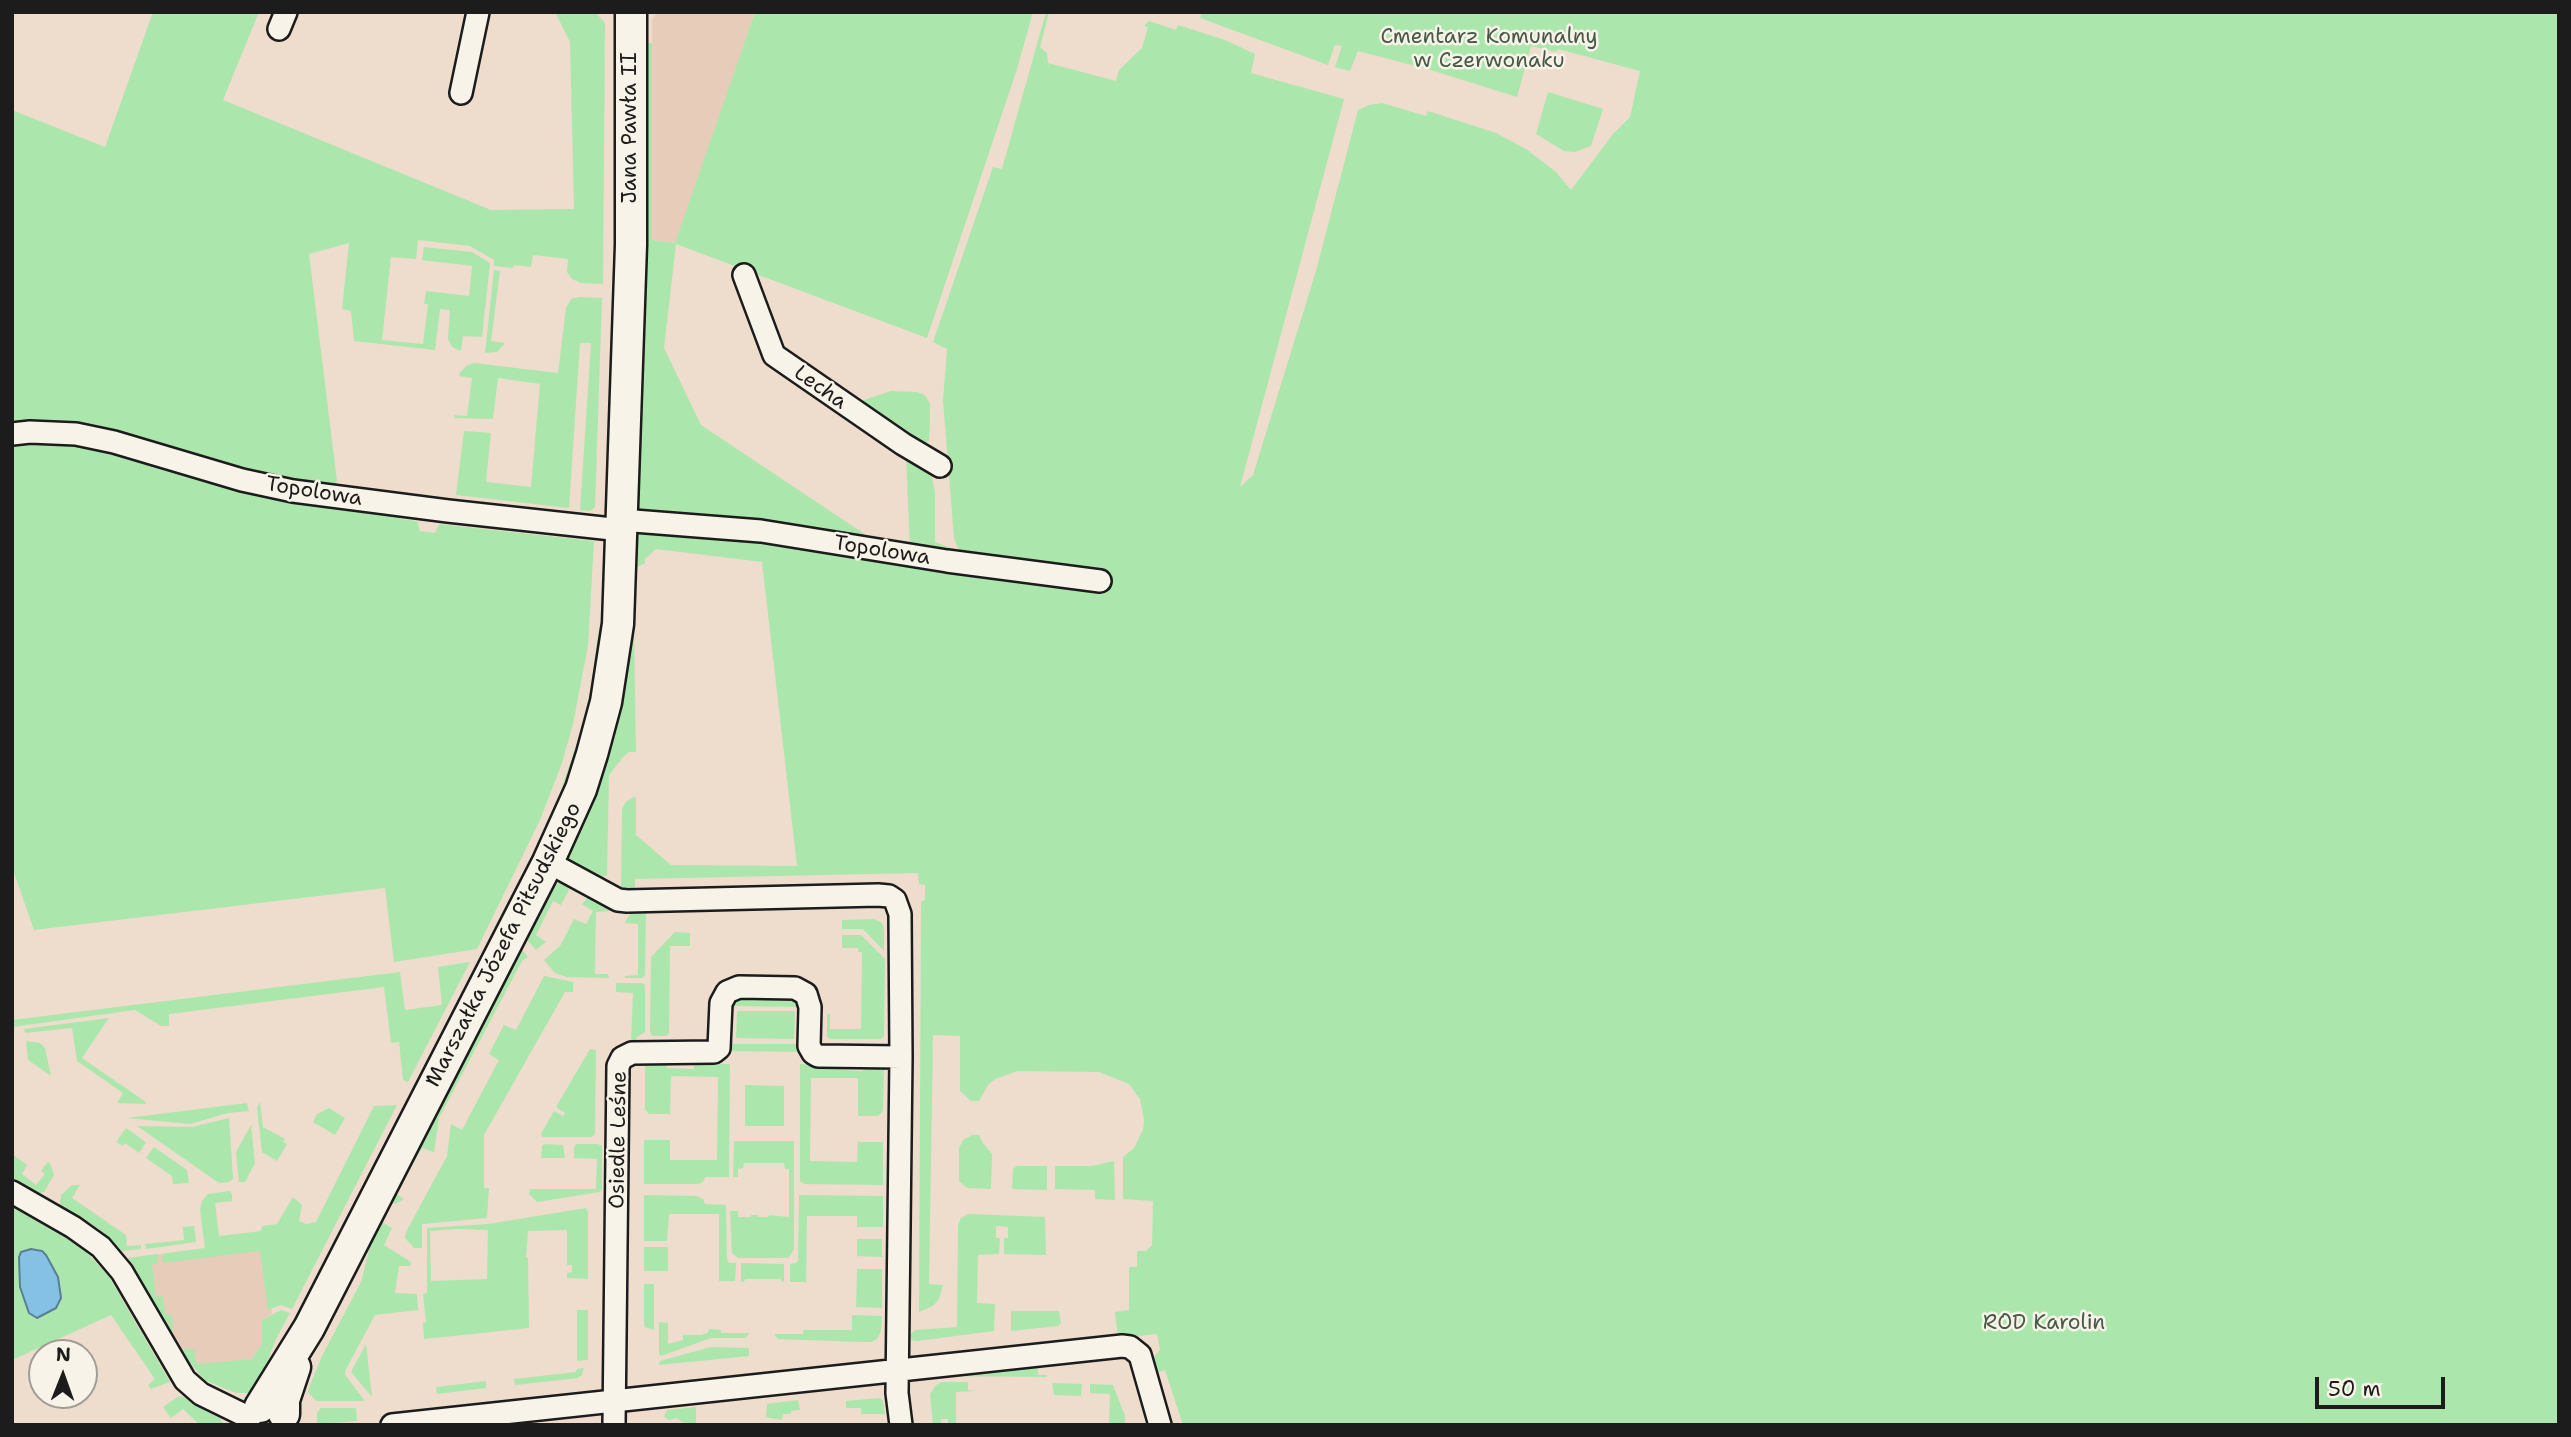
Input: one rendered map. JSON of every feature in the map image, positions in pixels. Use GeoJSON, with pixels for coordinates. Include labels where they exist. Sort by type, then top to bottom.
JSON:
{"type":"FeatureCollection","features":[{"type":"Feature","properties":{"kind":"street"},"geometry":{"type":"LineString","coordinates":[[460,93],[478,12]]}},
{"type":"Feature","properties":{"kind":"street","name":"Jana Pawła II"},"geometry":{"type":"LineString","coordinates":[[631,12],[631,245]]}},
{"type":"Feature","properties":{"kind":"street","name":"Marszałka Józefa Piłsudskiego"},"geometry":{"type":"LineString","coordinates":[[12,1192],[73,1227],[101,1247],[122,1272],[185,1380],[201,1394],[266,1418],[284,1400],[309,1328],[548,862],[581,789],[606,702],[618,624],[631,245]]}},
{"type":"Feature","properties":{"kind":"street","name":"Lecha"},"geometry":{"type":"LineString","coordinates":[[744,275],[774,355],[891,436],[940,466]]}},
{"type":"Feature","properties":{"kind":"street","name":"Topolowa"},"geometry":{"type":"LineString","coordinates":[[12,434],[76,434],[114,442],[242,480],[293,491],[440,510],[621,525],[761,531],[947,561],[1100,581]]}},
{"type":"Feature","properties":{"kind":"street"},"geometry":{"type":"LineString","coordinates":[[548,862],[618,900],[889,896],[895,901],[900,914],[898,1371],[901,1425]]}},
{"type":"Feature","properties":{"kind":"street","name":"Osiedle Leśne"},"geometry":{"type":"LineString","coordinates":[[614,1425],[620,1062],[632,1053],[715,1052],[719,1048],[721,1003],[723,996],[732,989],[801,990],[809,1000],[810,1007],[809,1046],[818,1056],[901,1057]]}},
{"type":"Feature","properties":{"kind":"street"},"geometry":{"type":"LineString","coordinates":[[392,1425],[1122,1346],[1130,1347],[1140,1355],[1160,1425]]}},
{"type":"Feature","properties":{"kind":"shaded area"},"geometry":{"type":"Polygon","coordinates":[[[657,12],[755,12],[676,243],[652,240],[652,20],[657,12]]]}},
{"type":"Feature","properties":{"kind":"shaded area"},"geometry":{"type":"Polygon","coordinates":[[[264,1241],[272,1314],[262,1320],[262,1344],[252,1359],[192,1367],[170,1334],[128,1258],[264,1241]]]}},
{"type":"Feature","properties":{"kind":"green space"},"geometry":{"type":"Polygon","coordinates":[[[153,12],[259,12],[223,100],[491,210],[574,209],[570,42],[555,12],[595,12],[605,23],[603,284],[581,283],[572,279],[567,272],[568,259],[533,255],[531,267],[494,266],[494,260],[470,246],[418,240],[416,259],[391,257],[382,340],[423,344],[428,304],[424,304],[426,291],[469,296],[472,266],[422,260],[424,247],[472,252],[490,263],[482,337],[463,336],[461,351],[452,347],[448,339],[450,310],[440,309],[435,350],[354,341],[351,311],[342,309],[349,243],[309,254],[337,481],[334,486],[270,481],[12,428],[12,110],[105,147],[153,12]]]}},
{"type":"Feature","properties":{"kind":"green space"},"geometry":{"type":"Polygon","coordinates":[[[755,12],[1033,12],[1017,69],[927,338],[676,244],[664,348],[701,425],[884,547],[910,548],[906,456],[930,468],[935,492],[935,542],[959,551],[954,538],[943,401],[947,349],[933,342],[993,167],[1002,169],[1046,12],[1049,12],[1040,47],[1047,53],[1048,63],[1116,81],[1119,70],[1142,48],[1148,27],[1144,26],[1149,21],[1176,30],[1178,25],[1225,40],[1255,54],[1251,73],[1344,99],[1240,487],[1253,475],[1316,271],[1358,110],[1382,103],[1426,116],[1428,111],[1496,133],[1526,149],[1556,172],[1571,190],[1613,134],[1630,117],[1640,71],[1558,49],[1556,52],[1531,46],[1517,97],[1358,51],[1350,71],[1335,67],[1342,46],[1335,45],[1328,65],[1200,18],[1202,12],[2559,12],[2559,1425],[1183,1425],[1165,1370],[1152,1374],[1150,1361],[1160,1350],[1157,1334],[1118,1338],[1115,1312],[1129,1310],[1129,1267],[1137,1267],[1137,1251],[1146,1251],[1152,1245],[1153,1201],[1123,1199],[1123,1157],[1134,1148],[1143,1130],[1140,1099],[1129,1084],[1099,1072],[1018,1071],[995,1079],[988,1085],[979,1101],[971,1101],[960,1091],[960,1036],[933,1035],[929,1284],[943,1285],[939,1299],[933,1306],[919,1312],[921,902],[925,900],[925,885],[919,884],[918,873],[635,879],[635,892],[621,888],[622,809],[626,802],[636,797],[636,835],[671,865],[797,866],[762,562],[656,549],[645,559],[645,563],[633,569],[636,752],[629,752],[623,757],[609,775],[607,875],[598,879],[570,863],[567,853],[633,536],[641,530],[643,514],[633,506],[641,52],[647,52],[647,43],[652,43],[652,240],[675,243],[755,12]]]}},
{"type":"Feature","properties":{"kind":"green space"},"geometry":{"type":"Polygon","coordinates":[[[1548,92],[1603,109],[1591,146],[1575,152],[1564,151],[1536,134],[1548,92]]]}},
{"type":"Feature","properties":{"kind":"green space"},"geometry":{"type":"Polygon","coordinates":[[[494,270],[500,271],[491,341],[505,343],[497,352],[485,353],[494,270]]]}},
{"type":"Feature","properties":{"kind":"green space"},"geometry":{"type":"Polygon","coordinates":[[[602,298],[595,507],[590,511],[580,510],[591,343],[580,343],[569,508],[456,495],[464,431],[491,433],[486,482],[531,487],[540,384],[498,378],[493,419],[454,418],[455,415],[467,416],[472,378],[459,376],[460,373],[466,366],[474,363],[558,373],[566,308],[571,299],[602,298]]]}},
{"type":"Feature","properties":{"kind":"green space"},"geometry":{"type":"Polygon","coordinates":[[[612,301],[615,304],[608,509],[605,514],[612,301]]]}},
{"type":"Feature","properties":{"kind":"green space"},"geometry":{"type":"Polygon","coordinates":[[[891,391],[925,395],[930,404],[929,441],[923,445],[864,407],[861,401],[891,391]]]}},
{"type":"Feature","properties":{"kind":"green space"},"geometry":{"type":"Polygon","coordinates":[[[12,442],[87,442],[401,513],[400,519],[417,521],[420,531],[435,533],[439,524],[594,541],[588,646],[573,724],[562,763],[540,820],[477,949],[394,962],[385,888],[34,930],[12,867],[12,442]]]}},
{"type":"Feature","properties":{"kind":"green space"},"geometry":{"type":"Polygon","coordinates":[[[599,627],[604,627],[604,650],[576,770],[527,882],[522,880],[553,813],[583,725],[599,627]]]}},
{"type":"Feature","properties":{"kind":"green space"},"geometry":{"type":"Polygon","coordinates":[[[559,883],[568,886],[569,890],[561,905],[553,901],[536,935],[546,942],[536,950],[528,941],[528,934],[552,887],[559,883]]]}},
{"type":"Feature","properties":{"kind":"green space"},"geometry":{"type":"Polygon","coordinates":[[[590,895],[609,907],[610,911],[596,912],[595,974],[608,974],[609,978],[567,977],[555,973],[544,960],[560,946],[574,919],[586,924],[593,911],[582,904],[590,895]]]}},
{"type":"Feature","properties":{"kind":"green space"},"geometry":{"type":"Polygon","coordinates":[[[646,908],[645,975],[642,978],[625,978],[638,975],[638,924],[625,923],[633,909],[646,908]]]}},
{"type":"Feature","properties":{"kind":"green space"},"geometry":{"type":"Polygon","coordinates":[[[874,919],[882,923],[884,928],[884,951],[863,929],[842,929],[842,920],[874,919]]]}},
{"type":"Feature","properties":{"kind":"green space"},"geometry":{"type":"Polygon","coordinates":[[[675,932],[690,933],[690,946],[670,946],[669,1033],[666,1036],[652,1036],[651,957],[675,932]]]}},
{"type":"Feature","properties":{"kind":"green space"},"geometry":{"type":"Polygon","coordinates":[[[842,935],[861,935],[885,959],[884,1036],[881,1039],[827,1037],[827,1014],[830,1014],[830,1029],[861,1029],[862,952],[858,952],[858,948],[842,948],[842,935]]]}},
{"type":"Feature","properties":{"kind":"green space"},"geometry":{"type":"Polygon","coordinates":[[[519,950],[528,957],[522,961],[439,1118],[434,1152],[422,1148],[396,1194],[404,1199],[395,1204],[391,1201],[519,950]]]}},
{"type":"Feature","properties":{"kind":"green space"},"geometry":{"type":"Polygon","coordinates":[[[470,962],[408,1082],[403,1080],[399,1042],[391,1043],[384,987],[169,1014],[169,1026],[161,1026],[135,1010],[12,1027],[12,1020],[400,972],[405,1010],[442,1005],[438,967],[470,962]]]}},
{"type":"Feature","properties":{"kind":"green space"},"geometry":{"type":"Polygon","coordinates":[[[544,976],[573,982],[573,992],[565,992],[484,1135],[484,1188],[489,1188],[487,1218],[422,1224],[422,1248],[414,1248],[405,1238],[406,1232],[447,1156],[451,1124],[462,1130],[499,1060],[489,1054],[504,1025],[516,1030],[544,976]]]}},
{"type":"Feature","properties":{"kind":"green space"},"geometry":{"type":"Polygon","coordinates":[[[616,983],[645,985],[645,1032],[637,1037],[636,1041],[631,1041],[633,993],[616,992],[616,983]]]}},
{"type":"Feature","properties":{"kind":"green space"},"geometry":{"type":"Polygon","coordinates":[[[732,997],[801,999],[804,1039],[798,1039],[799,1011],[796,1007],[736,1006],[732,1010],[732,1038],[726,1038],[732,997]]]}},
{"type":"Feature","properties":{"kind":"green space"},"geometry":{"type":"Polygon","coordinates":[[[737,1011],[793,1011],[794,1039],[736,1038],[737,1011]]]}},
{"type":"Feature","properties":{"kind":"green space"},"geometry":{"type":"Polygon","coordinates":[[[109,1018],[82,1058],[146,1102],[145,1104],[117,1103],[123,1093],[77,1061],[72,1028],[25,1033],[24,1029],[109,1018]]]}},
{"type":"Feature","properties":{"kind":"green space"},"geometry":{"type":"Polygon","coordinates":[[[26,1041],[40,1043],[45,1048],[51,1076],[28,1060],[26,1041]]]}},
{"type":"Feature","properties":{"kind":"green space"},"geometry":{"type":"Polygon","coordinates":[[[726,1044],[804,1044],[804,1052],[726,1051],[726,1044]]]}},
{"type":"Feature","properties":{"kind":"green space"},"geometry":{"type":"Polygon","coordinates":[[[590,1049],[596,1050],[595,1134],[592,1137],[543,1137],[541,1134],[554,1111],[563,1116],[565,1113],[556,1107],[590,1049]]]}},
{"type":"Feature","properties":{"kind":"green space"},"geometry":{"type":"Polygon","coordinates":[[[645,1063],[687,1064],[667,1064],[667,1068],[694,1069],[694,1064],[730,1064],[729,1177],[705,1177],[703,1182],[698,1184],[644,1184],[644,1140],[670,1140],[670,1160],[717,1160],[718,1077],[671,1076],[670,1114],[649,1114],[645,1110],[645,1063]]]}},
{"type":"Feature","properties":{"kind":"green space"},"geometry":{"type":"Polygon","coordinates":[[[800,1064],[845,1065],[845,1070],[863,1071],[863,1067],[884,1067],[883,1111],[878,1116],[858,1116],[858,1078],[811,1078],[810,1161],[857,1162],[858,1142],[883,1142],[883,1185],[805,1184],[800,1181],[800,1064]]]}},
{"type":"Feature","properties":{"kind":"green space"},"geometry":{"type":"Polygon","coordinates":[[[745,1085],[784,1086],[784,1126],[745,1126],[745,1085]]]}},
{"type":"Feature","properties":{"kind":"green space"},"geometry":{"type":"Polygon","coordinates":[[[260,1102],[263,1127],[285,1139],[283,1142],[287,1144],[277,1161],[262,1152],[257,1108],[260,1102]]]}},
{"type":"Feature","properties":{"kind":"green space"},"geometry":{"type":"Polygon","coordinates":[[[247,1103],[249,1111],[228,1113],[190,1124],[127,1118],[247,1103]]]}},
{"type":"Feature","properties":{"kind":"green space"},"geometry":{"type":"Polygon","coordinates":[[[397,1105],[292,1309],[281,1305],[268,1310],[260,1251],[163,1263],[162,1254],[205,1248],[200,1210],[202,1201],[208,1194],[230,1191],[232,1195],[232,1201],[215,1203],[219,1236],[261,1231],[262,1226],[277,1224],[293,1197],[302,1205],[299,1221],[306,1224],[316,1222],[374,1106],[397,1105]]]}},
{"type":"Feature","properties":{"kind":"green space"},"geometry":{"type":"Polygon","coordinates":[[[329,1108],[345,1118],[335,1135],[313,1122],[317,1114],[329,1108]]]}},
{"type":"Feature","properties":{"kind":"green space"},"geometry":{"type":"Polygon","coordinates":[[[229,1118],[233,1179],[219,1183],[137,1126],[192,1127],[229,1118]]]}},
{"type":"Feature","properties":{"kind":"green space"},"geometry":{"type":"Polygon","coordinates":[[[251,1125],[255,1163],[245,1182],[239,1182],[236,1152],[251,1125]]]}},
{"type":"Feature","properties":{"kind":"green space"},"geometry":{"type":"Polygon","coordinates":[[[126,1128],[146,1142],[139,1153],[125,1143],[123,1146],[116,1142],[126,1128]]]}},
{"type":"Feature","properties":{"kind":"green space"},"geometry":{"type":"Polygon","coordinates":[[[979,1135],[992,1154],[991,1189],[967,1188],[959,1181],[959,1148],[963,1140],[979,1135]]]}},
{"type":"Feature","properties":{"kind":"green space"},"geometry":{"type":"Polygon","coordinates":[[[734,1141],[794,1141],[794,1250],[788,1258],[738,1258],[732,1253],[730,1211],[738,1211],[738,1217],[789,1217],[789,1169],[785,1169],[784,1163],[744,1163],[743,1168],[738,1169],[738,1177],[733,1177],[734,1141]]]}},
{"type":"Feature","properties":{"kind":"green space"},"geometry":{"type":"Polygon","coordinates":[[[544,1144],[563,1145],[565,1158],[541,1158],[544,1144]]]}},
{"type":"Feature","properties":{"kind":"green space"},"geometry":{"type":"Polygon","coordinates":[[[576,1144],[602,1146],[600,1192],[537,1202],[529,1194],[530,1189],[596,1189],[597,1159],[574,1158],[576,1144]]]}},
{"type":"Feature","properties":{"kind":"green space"},"geometry":{"type":"Polygon","coordinates":[[[154,1147],[187,1170],[189,1183],[173,1184],[172,1176],[146,1158],[154,1147]]]}},
{"type":"Feature","properties":{"kind":"green space"},"geometry":{"type":"Polygon","coordinates":[[[12,1154],[27,1165],[22,1174],[36,1185],[45,1174],[41,1171],[48,1162],[51,1165],[54,1175],[44,1192],[33,1195],[12,1184],[12,1154]]]}},
{"type":"Feature","properties":{"kind":"green space"},"geometry":{"type":"Polygon","coordinates":[[[1114,1161],[1115,1200],[1095,1199],[1095,1190],[1055,1189],[1055,1166],[1092,1166],[1114,1161]]]}},
{"type":"Feature","properties":{"kind":"green space"},"geometry":{"type":"Polygon","coordinates":[[[1017,1166],[1047,1166],[1047,1190],[1012,1189],[1013,1169],[1017,1166]]]}},
{"type":"Feature","properties":{"kind":"green space"},"geometry":{"type":"Polygon","coordinates":[[[72,1185],[80,1185],[72,1198],[126,1235],[127,1246],[141,1245],[141,1249],[122,1251],[99,1229],[60,1205],[61,1195],[72,1185]]]}},
{"type":"Feature","properties":{"kind":"green space"},"geometry":{"type":"Polygon","coordinates":[[[644,1195],[697,1196],[703,1199],[705,1204],[726,1205],[727,1259],[729,1263],[736,1263],[735,1281],[719,1281],[719,1214],[669,1214],[667,1241],[644,1241],[644,1195]]]}},
{"type":"Feature","properties":{"kind":"green space"},"geometry":{"type":"Polygon","coordinates":[[[799,1195],[883,1196],[883,1227],[857,1227],[857,1216],[807,1216],[806,1282],[790,1282],[790,1264],[798,1261],[799,1195]]]}},
{"type":"Feature","properties":{"kind":"green space"},"geometry":{"type":"Polygon","coordinates":[[[12,1207],[71,1241],[108,1275],[170,1382],[151,1389],[148,1385],[155,1379],[111,1315],[58,1339],[28,1339],[28,1353],[12,1360],[12,1207]]]}},
{"type":"Feature","properties":{"kind":"green space"},"geometry":{"type":"Polygon","coordinates":[[[586,1208],[588,1279],[567,1278],[567,1273],[572,1272],[572,1265],[567,1265],[567,1230],[528,1231],[526,1258],[529,1328],[424,1339],[423,1323],[426,1322],[423,1294],[427,1293],[427,1228],[488,1224],[586,1208]],[[488,1230],[430,1231],[431,1281],[487,1279],[488,1230]]]}},
{"type":"Feature","properties":{"kind":"green space"},"geometry":{"type":"Polygon","coordinates":[[[968,1214],[1045,1217],[1046,1255],[1004,1254],[1004,1238],[1008,1238],[1008,1227],[996,1226],[996,1238],[1000,1238],[999,1254],[978,1255],[977,1303],[995,1304],[994,1331],[911,1340],[911,1334],[915,1330],[957,1327],[958,1225],[961,1218],[968,1214]]]}},
{"type":"Feature","properties":{"kind":"green space"},"geometry":{"type":"Polygon","coordinates":[[[380,1221],[392,1228],[384,1245],[411,1262],[410,1266],[399,1266],[395,1293],[417,1294],[418,1310],[375,1315],[345,1371],[345,1375],[365,1401],[316,1401],[308,1392],[310,1385],[322,1356],[361,1282],[372,1239],[380,1221]]]}},
{"type":"Feature","properties":{"kind":"green space"},"geometry":{"type":"Polygon","coordinates":[[[194,1226],[196,1242],[146,1249],[145,1244],[184,1240],[183,1227],[194,1226]]]}},
{"type":"Feature","properties":{"kind":"green space"},"geometry":{"type":"Polygon","coordinates":[[[857,1239],[882,1239],[882,1257],[857,1256],[857,1239]]]}},
{"type":"Feature","properties":{"kind":"green space"},"geometry":{"type":"Polygon","coordinates":[[[644,1247],[668,1247],[668,1271],[644,1271],[644,1247]]]}},
{"type":"Feature","properties":{"kind":"green space"},"geometry":{"type":"Polygon","coordinates":[[[158,1254],[158,1263],[152,1264],[156,1297],[163,1296],[165,1314],[172,1315],[173,1335],[128,1258],[158,1254]]]}},
{"type":"Feature","properties":{"kind":"green space"},"geometry":{"type":"Polygon","coordinates":[[[741,1263],[784,1264],[784,1281],[745,1279],[741,1282],[741,1263]]]}},
{"type":"Feature","properties":{"kind":"green space"},"geometry":{"type":"Polygon","coordinates":[[[857,1269],[882,1269],[882,1308],[856,1307],[857,1269]]]}},
{"type":"Feature","properties":{"kind":"green space"},"geometry":{"type":"Polygon","coordinates":[[[644,1284],[654,1284],[654,1330],[644,1327],[644,1284]]]}},
{"type":"Feature","properties":{"kind":"green space"},"geometry":{"type":"Polygon","coordinates":[[[281,1310],[290,1313],[276,1339],[257,1388],[249,1393],[236,1393],[204,1380],[181,1351],[187,1348],[194,1350],[197,1364],[252,1359],[262,1344],[262,1320],[281,1310]]]}},
{"type":"Feature","properties":{"kind":"green space"},"geometry":{"type":"Polygon","coordinates":[[[577,1310],[588,1310],[588,1360],[577,1361],[577,1310]]]}},
{"type":"Feature","properties":{"kind":"green space"},"geometry":{"type":"Polygon","coordinates":[[[1011,1311],[1059,1311],[1061,1323],[1058,1326],[1011,1331],[1011,1311]]]}},
{"type":"Feature","properties":{"kind":"green space"},"geometry":{"type":"Polygon","coordinates":[[[852,1315],[882,1316],[878,1338],[872,1342],[778,1339],[774,1334],[803,1334],[803,1330],[852,1330],[852,1315]]]}},
{"type":"Feature","properties":{"kind":"green space"},"geometry":{"type":"Polygon","coordinates":[[[659,1322],[668,1323],[668,1344],[683,1340],[683,1335],[708,1333],[709,1329],[721,1330],[721,1333],[750,1333],[745,1338],[711,1338],[661,1356],[659,1322]]]}},
{"type":"Feature","properties":{"kind":"green space"},"geometry":{"type":"Polygon","coordinates":[[[366,1344],[372,1397],[351,1372],[366,1344]]]}},
{"type":"Feature","properties":{"kind":"green space"},"geometry":{"type":"Polygon","coordinates":[[[711,1347],[749,1348],[749,1356],[659,1365],[660,1361],[711,1347]]]}},
{"type":"Feature","properties":{"kind":"green space"},"geometry":{"type":"Polygon","coordinates":[[[1037,1363],[1038,1375],[1047,1377],[937,1376],[1037,1363]]]}},
{"type":"Feature","properties":{"kind":"green space"},"geometry":{"type":"Polygon","coordinates":[[[584,1368],[578,1378],[515,1385],[514,1379],[576,1372],[577,1369],[584,1368]]]}},
{"type":"Feature","properties":{"kind":"green space"},"geometry":{"type":"Polygon","coordinates":[[[486,1381],[486,1388],[437,1394],[436,1387],[486,1381]]]}},
{"type":"Feature","properties":{"kind":"green space"},"geometry":{"type":"Polygon","coordinates":[[[942,1382],[968,1382],[968,1390],[976,1391],[956,1392],[956,1425],[948,1425],[948,1419],[941,1419],[941,1425],[933,1425],[930,1394],[936,1385],[942,1382]]]}},
{"type":"Feature","properties":{"kind":"green space"},"geometry":{"type":"Polygon","coordinates":[[[1052,1383],[1082,1384],[1081,1396],[1054,1395],[1052,1383]]]}},
{"type":"Feature","properties":{"kind":"green space"},"geometry":{"type":"Polygon","coordinates":[[[1090,1384],[1113,1385],[1125,1416],[1125,1425],[1109,1425],[1110,1394],[1090,1393],[1090,1384]]]}},
{"type":"Feature","properties":{"kind":"green space"},"geometry":{"type":"Polygon","coordinates":[[[179,1396],[220,1418],[224,1425],[200,1425],[183,1409],[171,1418],[163,1407],[179,1396]]]}},
{"type":"Feature","properties":{"kind":"green space"},"geometry":{"type":"Polygon","coordinates":[[[880,1398],[885,1414],[861,1414],[861,1408],[846,1408],[846,1401],[880,1398]]]}},
{"type":"Feature","properties":{"kind":"green space"},"geometry":{"type":"Polygon","coordinates":[[[798,1400],[800,1410],[783,1414],[782,1420],[766,1417],[767,1404],[798,1400]]]}},
{"type":"Feature","properties":{"kind":"green space"},"geometry":{"type":"Polygon","coordinates":[[[696,1407],[696,1425],[677,1418],[668,1420],[664,1416],[667,1410],[696,1407]]]}},
{"type":"Feature","properties":{"kind":"green space"},"geometry":{"type":"Polygon","coordinates":[[[321,1408],[356,1408],[357,1421],[317,1424],[317,1413],[321,1408]]]}},
{"type":"Feature","properties":{"kind":"water"},"geometry":{"type":"Polygon","coordinates":[[[31,1249],[42,1251],[46,1255],[58,1277],[61,1298],[56,1308],[37,1318],[29,1313],[20,1287],[19,1257],[21,1252],[31,1249]]]}},
{"type":"Feature","properties":{"kind":"park label","name":"Cmentarz Komunalny w Czerwonaku"},"geometry":{"type":"Point","coordinates":[1489,50]}},
{"type":"Feature","properties":{"kind":"park label","name":"ROD Karolin"},"geometry":{"type":"Point","coordinates":[2044,1324]}}]}
